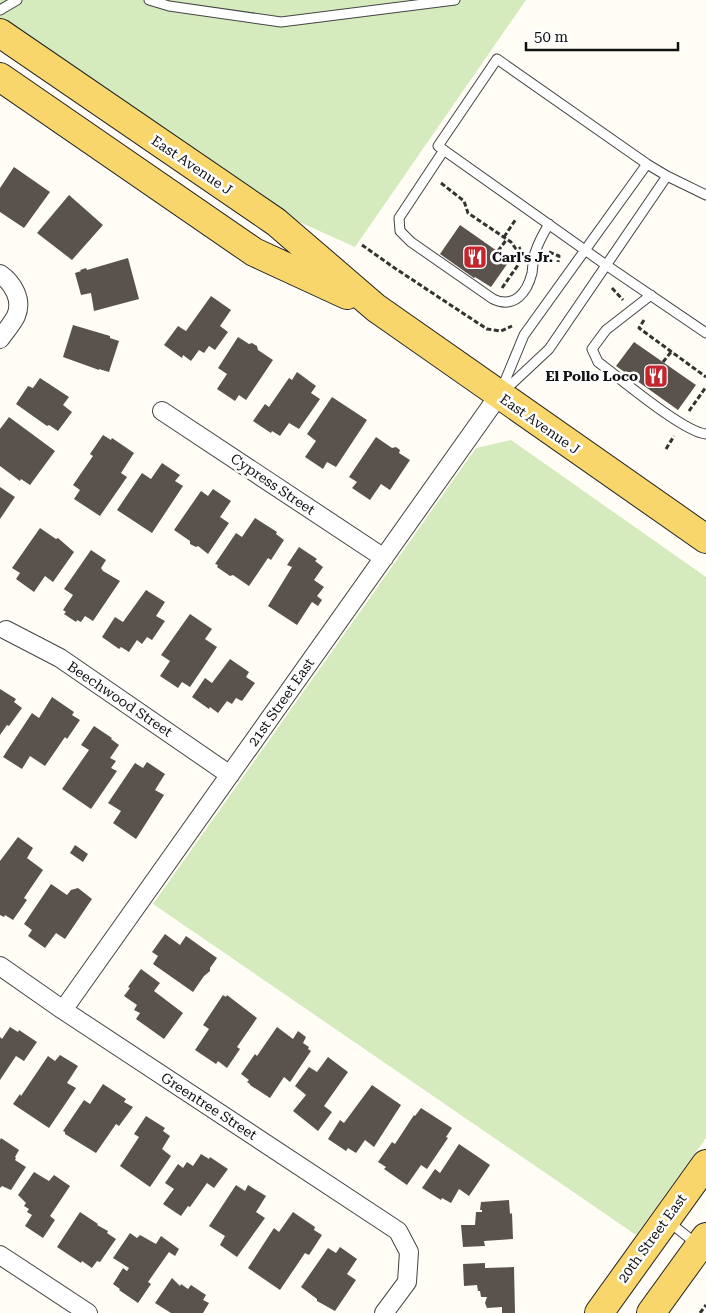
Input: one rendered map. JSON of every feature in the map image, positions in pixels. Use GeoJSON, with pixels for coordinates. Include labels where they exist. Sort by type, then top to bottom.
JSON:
{"type":"FeatureCollection","features":[{"type":"Feature","properties":{"kind":"main road","name":"East Avenue J"},"geometry":{"type":"LineString","coordinates":[[0,33],[276,222],[376,308],[706,539]]}},
{"type":"Feature","properties":{"kind":"main road","name":"East Avenue J"},"geometry":{"type":"LineString","coordinates":[[0,77],[254,252],[376,308]]}},
{"type":"Feature","properties":{"kind":"main road","name":"20th Street East"},"geometry":{"type":"LineString","coordinates":[[599,1313],[706,1164]]}},
{"type":"Feature","properties":{"kind":"main road"},"geometry":{"type":"LineString","coordinates":[[651,1313],[704,1245]]}},
{"type":"Feature","properties":{"kind":"street"},"geometry":{"type":"LineString","coordinates":[[0,274],[7,279],[18,297],[17,315],[0,339]]}},
{"type":"Feature","properties":{"kind":"street","name":"21st Street East"},"geometry":{"type":"LineString","coordinates":[[63,1010],[499,395]]}},
{"type":"Feature","properties":{"kind":"street","name":"Cypress Street"},"geometry":{"type":"LineString","coordinates":[[162,411],[384,558]]}},
{"type":"Feature","properties":{"kind":"street","name":"Beechwood Street"},"geometry":{"type":"LineString","coordinates":[[6,630],[60,658],[230,775]]}},
{"type":"Feature","properties":{"kind":"street","name":"Greentree Street"},"geometry":{"type":"LineString","coordinates":[[0,966],[63,1010],[398,1231],[410,1252],[407,1282],[384,1313]]}},
{"type":"Feature","properties":{"kind":"street"},"geometry":{"type":"LineString","coordinates":[[0,1255],[88,1313]]}},
{"type":"Feature","properties":{"kind":"lane"},"geometry":{"type":"LineString","coordinates":[[0,10],[18,0]]}},
{"type":"Feature","properties":{"kind":"lane"},"geometry":{"type":"LineString","coordinates":[[149,0],[169,6],[281,22],[455,0]]}},
{"type":"Feature","properties":{"kind":"lane"},"geometry":{"type":"LineString","coordinates":[[706,195],[647,164],[497,59],[438,146],[706,333]]}},
{"type":"Feature","properties":{"kind":"lane"},"geometry":{"type":"LineString","coordinates":[[444,150],[402,212],[399,225],[403,235],[493,299],[504,303],[515,300],[523,293],[529,283],[539,240],[549,224]]}},
{"type":"Feature","properties":{"kind":"lane"},"geometry":{"type":"LineString","coordinates":[[499,395],[524,335],[647,164]]}},
{"type":"Feature","properties":{"kind":"lane"},"geometry":{"type":"LineString","coordinates":[[499,395],[549,349],[667,176]]}},
{"type":"Feature","properties":{"kind":"lane"},"geometry":{"type":"LineString","coordinates":[[651,295],[606,330],[592,349],[598,362],[674,418],[699,434],[706,434]]}},
{"type":"Feature","properties":{"kind":"lane"},"geometry":{"type":"LineString","coordinates":[[665,1220],[704,1245]]}},
{"type":"Feature","properties":{"kind":"path"},"geometry":{"type":"LineString","coordinates":[[446,176],[440,184],[464,201],[468,213],[505,238],[519,255]]}},
{"type":"Feature","properties":{"kind":"path"},"geometry":{"type":"LineString","coordinates":[[498,251],[519,216]]}},
{"type":"Feature","properties":{"kind":"path"},"geometry":{"type":"LineString","coordinates":[[516,249],[525,247],[559,256]]}},
{"type":"Feature","properties":{"kind":"path"},"geometry":{"type":"LineString","coordinates":[[502,288],[521,260]]}},
{"type":"Feature","properties":{"kind":"path"},"geometry":{"type":"LineString","coordinates":[[609,286],[626,302]]}},
{"type":"Feature","properties":{"kind":"path"},"geometry":{"type":"LineString","coordinates":[[640,316],[644,320],[639,328],[706,377]]}},
{"type":"Feature","properties":{"kind":"path"},"geometry":{"type":"LineString","coordinates":[[663,362],[671,352]]}},
{"type":"Feature","properties":{"kind":"path"},"geometry":{"type":"LineString","coordinates":[[688,417],[687,413],[706,387]]}},
{"type":"Feature","properties":{"kind":"path"},"geometry":{"type":"LineString","coordinates":[[666,448],[679,429]]}},
{"type":"Feature","properties":{"kind":"path"},"geometry":{"type":"LineString","coordinates":[[700,1313],[706,1305]]}},
{"type":"Feature","properties":{"kind":"green space"},"geometry":{"type":"Polygon","coordinates":[[[0,0],[526,0],[355,247],[268,208],[0,19],[0,0]]]}},
{"type":"Feature","properties":{"kind":"green space"},"geometry":{"type":"Polygon","coordinates":[[[511,440],[706,577],[706,1138],[636,1235],[153,904],[476,448],[511,440]]]}},
{"type":"Feature","properties":{"kind":"building"},"geometry":{"type":"Polygon","coordinates":[[[14,167],[50,192],[24,228],[0,212],[0,188],[14,167]]]}},
{"type":"Feature","properties":{"kind":"building"},"geometry":{"type":"Polygon","coordinates":[[[69,195],[103,225],[72,260],[37,233],[69,195]]]}},
{"type":"Feature","properties":{"kind":"building","name":"Carl's Jr."},"geometry":{"type":"Polygon","coordinates":[[[460,225],[510,260],[491,287],[474,278],[440,254],[460,225]]]}},
{"type":"Feature","properties":{"kind":"building"},"geometry":{"type":"Polygon","coordinates":[[[128,258],[139,299],[94,311],[91,293],[81,295],[75,273],[86,268],[87,270],[128,258]]]}},
{"type":"Feature","properties":{"kind":"building"},"geometry":{"type":"Polygon","coordinates":[[[211,296],[231,310],[220,326],[228,332],[215,350],[209,346],[204,353],[199,350],[191,361],[183,355],[182,358],[164,345],[178,326],[186,331],[211,296]]]}},
{"type":"Feature","properties":{"kind":"building"},"geometry":{"type":"Polygon","coordinates":[[[73,325],[110,336],[110,338],[119,341],[109,372],[63,357],[73,325]]]}},
{"type":"Feature","properties":{"kind":"building"},"geometry":{"type":"Polygon","coordinates":[[[238,337],[249,344],[252,343],[257,346],[258,350],[273,360],[246,400],[239,395],[235,401],[217,389],[227,374],[218,368],[238,337]]]}},
{"type":"Feature","properties":{"kind":"building","name":"El Pollo Loco"},"geometry":{"type":"Polygon","coordinates":[[[634,342],[696,385],[678,410],[616,366],[634,342]]]}},
{"type":"Feature","properties":{"kind":"building"},"geometry":{"type":"Polygon","coordinates":[[[297,372],[316,386],[311,393],[320,399],[299,429],[289,423],[280,436],[272,431],[271,433],[253,421],[265,404],[269,407],[289,378],[292,380],[297,372]]]}},
{"type":"Feature","properties":{"kind":"building"},"geometry":{"type":"Polygon","coordinates":[[[40,378],[69,397],[63,405],[72,412],[58,431],[49,425],[47,426],[16,404],[28,386],[33,388],[40,378]]]}},
{"type":"Feature","properties":{"kind":"building"},"geometry":{"type":"Polygon","coordinates":[[[332,397],[367,420],[336,467],[327,462],[323,469],[305,457],[316,441],[307,434],[332,397]]]}},
{"type":"Feature","properties":{"kind":"building"},"geometry":{"type":"Polygon","coordinates":[[[9,417],[55,451],[30,485],[21,479],[20,481],[0,466],[0,429],[9,417]]]}},
{"type":"Feature","properties":{"kind":"building"},"geometry":{"type":"Polygon","coordinates":[[[103,435],[111,440],[112,438],[134,453],[121,473],[127,477],[100,516],[74,499],[80,490],[73,485],[93,456],[90,454],[103,435]]]}},
{"type":"Feature","properties":{"kind":"building"},"geometry":{"type":"Polygon","coordinates":[[[376,437],[392,448],[396,447],[400,450],[399,453],[410,460],[390,490],[381,484],[370,500],[352,488],[357,482],[349,477],[376,437]]]}},
{"type":"Feature","properties":{"kind":"building"},"geometry":{"type":"Polygon","coordinates":[[[162,463],[180,475],[175,481],[183,486],[152,533],[117,510],[142,473],[151,479],[162,463]]]}},
{"type":"Feature","properties":{"kind":"building"},"geometry":{"type":"Polygon","coordinates":[[[0,487],[15,497],[0,519],[0,487]]]}},
{"type":"Feature","properties":{"kind":"building"},"geometry":{"type":"Polygon","coordinates":[[[213,489],[231,501],[220,517],[229,523],[208,554],[198,546],[190,544],[190,541],[174,530],[201,491],[208,496],[213,489]]]}},
{"type":"Feature","properties":{"kind":"building"},"geometry":{"type":"Polygon","coordinates":[[[255,518],[277,532],[276,534],[284,540],[271,560],[268,558],[249,586],[233,575],[230,576],[215,564],[236,533],[242,537],[255,518]]]}},
{"type":"Feature","properties":{"kind":"building"},"geometry":{"type":"Polygon","coordinates":[[[40,528],[56,539],[58,538],[74,552],[53,582],[45,576],[34,592],[16,579],[20,573],[12,568],[40,528]]]}},
{"type":"Feature","properties":{"kind":"building"},"geometry":{"type":"Polygon","coordinates":[[[299,547],[317,559],[315,561],[323,567],[314,580],[324,587],[317,596],[322,600],[318,606],[312,602],[297,625],[268,606],[292,567],[287,565],[299,547]]]}},
{"type":"Feature","properties":{"kind":"building"},"geometry":{"type":"Polygon","coordinates":[[[91,550],[106,560],[101,568],[103,571],[120,581],[93,621],[85,616],[81,622],[77,620],[76,622],[64,614],[66,612],[63,610],[73,595],[64,589],[91,550]]]}},
{"type":"Feature","properties":{"kind":"building"},"geometry":{"type":"Polygon","coordinates":[[[146,590],[165,602],[156,616],[165,621],[152,640],[147,637],[142,644],[137,640],[129,652],[121,647],[119,649],[102,637],[115,617],[123,622],[146,590]]]}},
{"type":"Feature","properties":{"kind":"building"},"geometry":{"type":"Polygon","coordinates":[[[190,614],[212,629],[205,639],[217,647],[190,687],[182,682],[178,688],[160,676],[170,661],[161,655],[190,614]]]}},
{"type":"Feature","properties":{"kind":"building"},"geometry":{"type":"Polygon","coordinates":[[[230,659],[249,672],[246,677],[255,683],[242,701],[236,698],[232,704],[227,701],[218,713],[192,697],[205,678],[212,683],[230,659]]]}},
{"type":"Feature","properties":{"kind":"building"},"geometry":{"type":"Polygon","coordinates":[[[0,689],[16,699],[14,702],[22,708],[0,735],[0,689]]]}},
{"type":"Feature","properties":{"kind":"building"},"geometry":{"type":"Polygon","coordinates":[[[52,697],[74,712],[72,715],[80,720],[67,739],[65,737],[45,766],[30,756],[22,769],[3,757],[32,713],[39,718],[52,697]]]}},
{"type":"Feature","properties":{"kind":"building"},"geometry":{"type":"Polygon","coordinates":[[[94,726],[119,745],[110,758],[116,761],[111,768],[117,771],[91,809],[62,789],[89,750],[81,745],[94,726]]]}},
{"type":"Feature","properties":{"kind":"building"},"geometry":{"type":"Polygon","coordinates":[[[147,762],[165,774],[155,790],[164,795],[136,839],[113,823],[121,811],[108,803],[135,763],[143,768],[147,762]]]}},
{"type":"Feature","properties":{"kind":"building"},"geometry":{"type":"Polygon","coordinates":[[[18,837],[33,848],[27,858],[43,870],[24,898],[27,900],[13,920],[5,915],[4,917],[0,915],[0,861],[18,837]]]}},
{"type":"Feature","properties":{"kind":"building"},"geometry":{"type":"Polygon","coordinates":[[[75,845],[88,854],[83,862],[70,853],[75,845]]]}},
{"type":"Feature","properties":{"kind":"building"},"geometry":{"type":"Polygon","coordinates":[[[51,884],[67,895],[71,890],[78,888],[92,899],[65,939],[56,933],[45,948],[28,936],[32,930],[24,924],[51,884]]]}},
{"type":"Feature","properties":{"kind":"building"},"geometry":{"type":"Polygon","coordinates":[[[165,934],[180,945],[186,936],[217,958],[210,971],[204,976],[193,992],[153,964],[158,956],[152,952],[165,934]]]}},
{"type":"Feature","properties":{"kind":"building"},"geometry":{"type":"Polygon","coordinates":[[[141,969],[160,983],[154,991],[183,1013],[164,1039],[136,1019],[140,1013],[134,1010],[137,1005],[124,996],[141,969]]]}},
{"type":"Feature","properties":{"kind":"building"},"geometry":{"type":"Polygon","coordinates":[[[223,995],[226,997],[227,995],[257,1018],[237,1047],[240,1049],[227,1068],[218,1061],[216,1064],[195,1050],[209,1029],[203,1025],[223,995]]]}},
{"type":"Feature","properties":{"kind":"building"},"geometry":{"type":"Polygon","coordinates":[[[10,1027],[18,1032],[19,1030],[37,1042],[24,1061],[16,1056],[0,1080],[0,1037],[2,1039],[10,1027]]]}},
{"type":"Feature","properties":{"kind":"building"},"geometry":{"type":"Polygon","coordinates":[[[277,1027],[293,1039],[298,1031],[306,1037],[303,1043],[311,1051],[290,1082],[284,1077],[270,1098],[250,1085],[247,1082],[249,1080],[241,1074],[255,1054],[257,1056],[277,1027]]]}},
{"type":"Feature","properties":{"kind":"building"},"geometry":{"type":"Polygon","coordinates":[[[60,1055],[78,1066],[67,1083],[76,1088],[49,1128],[13,1104],[20,1094],[21,1096],[48,1056],[55,1061],[60,1055]]]}},
{"type":"Feature","properties":{"kind":"building"},"geometry":{"type":"Polygon","coordinates":[[[328,1057],[348,1072],[324,1106],[332,1112],[318,1131],[293,1111],[306,1095],[295,1086],[309,1067],[317,1072],[328,1057]]]}},
{"type":"Feature","properties":{"kind":"building"},"geometry":{"type":"Polygon","coordinates":[[[103,1084],[126,1099],[124,1102],[133,1107],[119,1126],[116,1124],[96,1153],[63,1131],[84,1100],[90,1104],[103,1084]]]}},
{"type":"Feature","properties":{"kind":"building"},"geometry":{"type":"Polygon","coordinates":[[[372,1085],[401,1105],[374,1147],[365,1140],[356,1153],[348,1148],[346,1151],[328,1139],[340,1120],[344,1123],[372,1085]]]}},
{"type":"Feature","properties":{"kind":"building"},"geometry":{"type":"Polygon","coordinates":[[[421,1108],[452,1128],[446,1137],[448,1138],[427,1169],[421,1165],[407,1185],[384,1169],[386,1167],[378,1162],[392,1142],[395,1144],[414,1115],[421,1108]]]}},
{"type":"Feature","properties":{"kind":"building"},"geometry":{"type":"Polygon","coordinates":[[[146,1116],[165,1128],[163,1131],[170,1136],[162,1149],[171,1156],[150,1187],[120,1166],[139,1137],[134,1134],[146,1116]]]}},
{"type":"Feature","properties":{"kind":"building"},"geometry":{"type":"Polygon","coordinates":[[[1,1138],[19,1150],[15,1160],[26,1167],[11,1190],[2,1186],[0,1188],[1,1138]]]}},
{"type":"Feature","properties":{"kind":"building"},"geometry":{"type":"Polygon","coordinates":[[[459,1144],[490,1165],[469,1196],[459,1189],[451,1203],[442,1198],[441,1200],[422,1188],[435,1169],[440,1173],[459,1144]]]}},
{"type":"Feature","properties":{"kind":"building"},"geometry":{"type":"Polygon","coordinates":[[[201,1154],[209,1159],[210,1157],[228,1169],[214,1188],[207,1183],[181,1216],[163,1204],[174,1189],[165,1183],[178,1164],[183,1168],[187,1162],[193,1166],[201,1154]]]}},
{"type":"Feature","properties":{"kind":"building"},"geometry":{"type":"Polygon","coordinates":[[[34,1172],[49,1181],[54,1175],[70,1186],[50,1216],[55,1220],[43,1238],[25,1226],[32,1215],[27,1212],[29,1209],[24,1206],[26,1203],[18,1195],[34,1172]]]}},
{"type":"Feature","properties":{"kind":"building"},"geometry":{"type":"Polygon","coordinates":[[[236,1185],[245,1191],[248,1185],[266,1196],[256,1212],[265,1218],[237,1257],[220,1245],[225,1236],[209,1226],[236,1185]]]}},
{"type":"Feature","properties":{"kind":"building"},"geometry":{"type":"Polygon","coordinates":[[[509,1200],[510,1214],[512,1213],[513,1239],[484,1241],[485,1246],[463,1247],[461,1225],[475,1225],[476,1212],[482,1212],[480,1210],[481,1202],[509,1200]]]}},
{"type":"Feature","properties":{"kind":"building"},"geometry":{"type":"Polygon","coordinates":[[[80,1212],[108,1231],[107,1233],[116,1239],[100,1262],[97,1261],[92,1268],[57,1247],[80,1212]]]}},
{"type":"Feature","properties":{"kind":"building"},"geometry":{"type":"Polygon","coordinates":[[[293,1212],[315,1227],[314,1230],[322,1235],[309,1255],[305,1253],[280,1290],[248,1268],[274,1228],[279,1232],[293,1212]]]}},
{"type":"Feature","properties":{"kind":"building"},"geometry":{"type":"Polygon","coordinates":[[[130,1233],[137,1238],[140,1235],[156,1244],[161,1236],[179,1249],[175,1256],[169,1252],[148,1282],[151,1284],[138,1303],[113,1284],[123,1268],[127,1271],[129,1268],[113,1258],[130,1233]]]}},
{"type":"Feature","properties":{"kind":"building"},"geometry":{"type":"Polygon","coordinates":[[[340,1247],[357,1259],[347,1274],[356,1280],[335,1311],[317,1301],[317,1299],[301,1287],[328,1248],[336,1253],[340,1247]]]}},
{"type":"Feature","properties":{"kind":"building"},"geometry":{"type":"Polygon","coordinates":[[[485,1263],[485,1268],[514,1267],[515,1313],[502,1313],[502,1307],[487,1308],[485,1303],[487,1297],[481,1297],[477,1285],[464,1286],[463,1264],[485,1263]]]}},
{"type":"Feature","properties":{"kind":"building"},"geometry":{"type":"Polygon","coordinates":[[[172,1278],[180,1286],[181,1284],[188,1289],[191,1285],[206,1295],[203,1300],[209,1303],[203,1313],[171,1313],[155,1303],[172,1278]]]}},
{"type":"Feature","properties":{"kind":"place","name":"Carl's Jr."},"geometry":{"type":"Point","coordinates":[475,257]}},
{"type":"Feature","properties":{"kind":"place","name":"El Pollo Loco"},"geometry":{"type":"Point","coordinates":[656,376]}}]}
